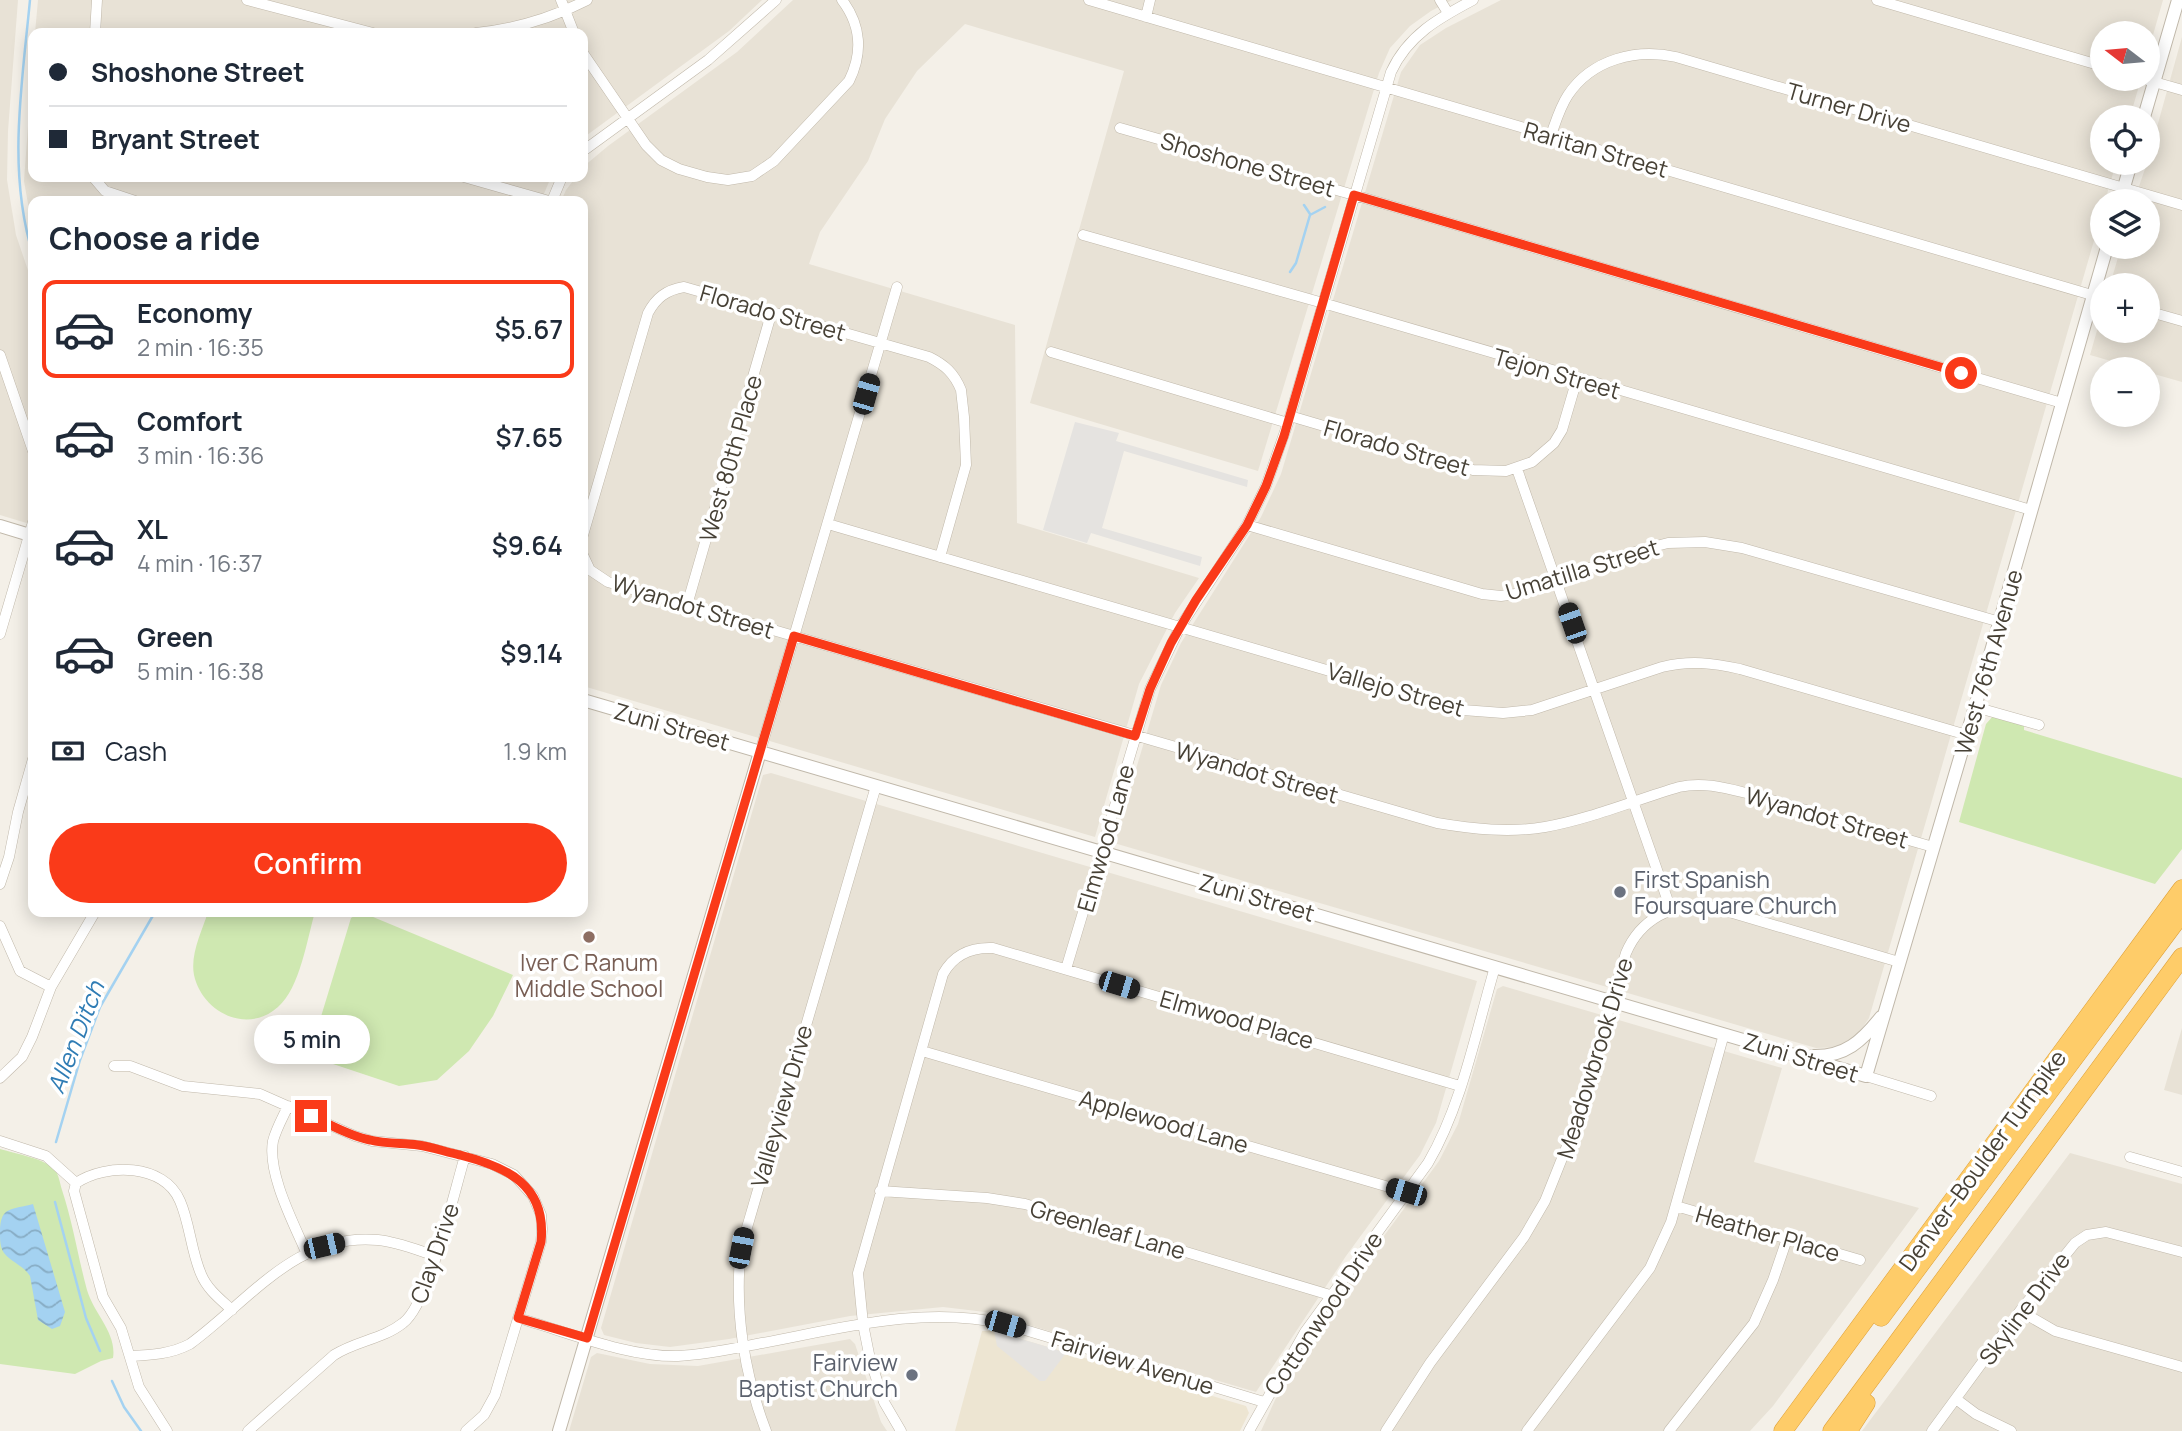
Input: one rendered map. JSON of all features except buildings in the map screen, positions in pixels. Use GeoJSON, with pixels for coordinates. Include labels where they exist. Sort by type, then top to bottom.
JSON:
{"type":"FeatureCollection","features":[{"type":"Feature","properties":{"kind":"highway","name":"Denver–Boulder Turnpike"},"geometry":{"type":"LineString","coordinates":[[1783,1431],[2182,889]]}},
{"type":"Feature","properties":{"kind":"highway"},"geometry":{"type":"LineString","coordinates":[[1792,1431],[1944,1235],[2182,913]]}},
{"type":"Feature","properties":{"kind":"highway","name":"Denver–Boulder Turnpike"},"geometry":{"type":"LineString","coordinates":[[1832,1431],[2182,957]]}},
{"type":"Feature","properties":{"kind":"highway"},"geometry":{"type":"LineString","coordinates":[[1848,1431],[1992,1213]]}},
{"type":"Feature","properties":{"kind":"highway"},"geometry":{"type":"LineString","coordinates":[[1769,1431],[1897,1275]]}},
{"type":"Feature","properties":{"kind":"street"},"geometry":{"type":"LineString","coordinates":[[95,28],[97,0]]}},
{"type":"Feature","properties":{"kind":"street"},"geometry":{"type":"LineString","coordinates":[[247,0],[354,28]]}},
{"type":"Feature","properties":{"kind":"street"},"geometry":{"type":"LineString","coordinates":[[561,0],[572,28]]}},
{"type":"Feature","properties":{"kind":"street"},"geometry":{"type":"LineString","coordinates":[[505,28],[566,11],[587,0]]}},
{"type":"Feature","properties":{"kind":"street"},"geometry":{"type":"LineString","coordinates":[[588,146],[708,60],[776,0]]}},
{"type":"Feature","properties":{"kind":"street"},"geometry":{"type":"LineString","coordinates":[[588,60],[656,156],[679,169],[708,177],[728,180],[746,177],[762,171],[774,162],[843,89],[855,69],[859,48],[857,29],[842,0]]}},
{"type":"Feature","properties":{"kind":"street","name":"Raritan Street"},"geometry":{"type":"LineString","coordinates":[[1089,0],[2090,294]]}},
{"type":"Feature","properties":{"kind":"street"},"geometry":{"type":"LineString","coordinates":[[1146,17],[1150,0]]}},
{"type":"Feature","properties":{"kind":"street"},"geometry":{"type":"LineString","coordinates":[[1440,0],[1448,13]]}},
{"type":"Feature","properties":{"kind":"street","name":"Elmwood Lane"},"geometry":{"type":"LineString","coordinates":[[1066,969],[1150,689],[1180,627],[1247,525],[1266,486],[1289,419],[1395,62],[1409,41],[1448,13],[1473,0]]}},
{"type":"Feature","properties":{"kind":"street"},"geometry":{"type":"LineString","coordinates":[[1877,0],[2090,62]]}},
{"type":"Feature","properties":{"kind":"street"},"geometry":{"type":"LineString","coordinates":[[2160,50],[2178,0]]}},
{"type":"Feature","properties":{"kind":"street","name":"Turner Drive"},"geometry":{"type":"LineString","coordinates":[[1551,135],[1567,96],[1589,74],[1628,55],[1653,53],[1676,57],[2182,205]]}},
{"type":"Feature","properties":{"kind":"street"},"geometry":{"type":"LineString","coordinates":[[2160,83],[2182,90]]}},
{"type":"Feature","properties":{"kind":"street","name":"Shoshone Street"},"geometry":{"type":"LineString","coordinates":[[1120,128],[2062,403]]}},
{"type":"Feature","properties":{"kind":"street"},"geometry":{"type":"LineString","coordinates":[[2124,188],[2128,175]]}},
{"type":"Feature","properties":{"kind":"street"},"geometry":{"type":"LineString","coordinates":[[97,182],[105,191],[120,196]]}},
{"type":"Feature","properties":{"kind":"street"},"geometry":{"type":"LineString","coordinates":[[482,182],[532,196]]}},
{"type":"Feature","properties":{"kind":"street","name":"Tejon Street"},"geometry":{"type":"LineString","coordinates":[[1083,235],[2031,510]]}},
{"type":"Feature","properties":{"kind":"street","name":"Florado Street"},"geometry":{"type":"LineString","coordinates":[[588,517],[648,313],[656,300],[665,293],[684,287],[692,288],[881,342]]}},
{"type":"Feature","properties":{"kind":"street"},"geometry":{"type":"LineString","coordinates":[[559,1431],[897,287]]}},
{"type":"Feature","properties":{"kind":"street","name":"West 80th Place"},"geometry":{"type":"LineString","coordinates":[[687,604],[772,311]]}},
{"type":"Feature","properties":{"kind":"street"},"geometry":{"type":"LineString","coordinates":[[2160,315],[2182,321]]}},
{"type":"Feature","properties":{"kind":"street","name":"West 76th Avenue"},"geometry":{"type":"LineString","coordinates":[[1866,1076],[2062,403],[2090,317]]}},
{"type":"Feature","properties":{"kind":"street"},"geometry":{"type":"LineString","coordinates":[[881,342],[939,362],[950,371],[961,390],[966,466],[940,557]]}},
{"type":"Feature","properties":{"kind":"street","name":"Florado Street"},"geometry":{"type":"LineString","coordinates":[[1051,352],[1473,470],[1494,472],[1517,469],[1547,452],[1559,436],[1577,379]]}},
{"type":"Feature","properties":{"kind":"street"},"geometry":{"type":"LineString","coordinates":[[0,357],[28,437]]}},
{"type":"Feature","properties":{"kind":"street"},"geometry":{"type":"LineString","coordinates":[[1517,469],[1671,910],[1693,905],[1717,908],[1899,962]]}},
{"type":"Feature","properties":{"kind":"street","name":"Vallejo Street"},"geometry":{"type":"LineString","coordinates":[[828,524],[1471,711],[1503,713],[1532,710],[1662,667],[1692,662],[1741,669],[1967,735]]}},
{"type":"Feature","properties":{"kind":"street","name":"Umatilla Street"},"geometry":{"type":"LineString","coordinates":[[1247,525],[1482,594],[1507,595],[1656,545],[1706,542],[1742,548],[2000,622]]}},
{"type":"Feature","properties":{"kind":"street"},"geometry":{"type":"LineString","coordinates":[[0,526],[28,535]]}},
{"type":"Feature","properties":{"kind":"street"},"geometry":{"type":"LineString","coordinates":[[0,634],[28,545]]}},
{"type":"Feature","properties":{"kind":"street","name":"Wyandot Street"},"geometry":{"type":"LineString","coordinates":[[588,566],[608,582],[1402,814],[1469,829],[1513,830],[1546,827],[1679,786],[1711,785],[1933,847]]}},
{"type":"Feature","properties":{"kind":"street","name":"Zuni Street"},"geometry":{"type":"LineString","coordinates":[[588,701],[1931,1096]]}},
{"type":"Feature","properties":{"kind":"street"},"geometry":{"type":"LineString","coordinates":[[1975,707],[2039,725]]}},
{"type":"Feature","properties":{"kind":"street"},"geometry":{"type":"LineString","coordinates":[[0,884],[28,777]]}},
{"type":"Feature","properties":{"kind":"street","name":"Valleyview Drive"},"geometry":{"type":"LineString","coordinates":[[766,1431],[755,1399],[744,1347],[738,1298],[738,1273],[744,1232],[877,786]]}},
{"type":"Feature","properties":{"kind":"street","name":"Meadowbrook Drive"},"geometry":{"type":"LineString","coordinates":[[1386,1431],[1435,1355],[1524,1237],[1545,1201],[1569,1141],[1626,953],[1637,933],[1649,922],[1671,910]]}},
{"type":"Feature","properties":{"kind":"street"},"geometry":{"type":"LineString","coordinates":[[0,1078],[22,1057],[51,988],[92,917]]}},
{"type":"Feature","properties":{"kind":"street"},"geometry":{"type":"LineString","coordinates":[[0,926],[20,971],[51,988]]}},
{"type":"Feature","properties":{"kind":"street","name":"Elmwood Place"},"geometry":{"type":"LineString","coordinates":[[922,1051],[943,974],[954,960],[972,949],[993,948],[1460,1086]]}},
{"type":"Feature","properties":{"kind":"street","name":"Cottonwood Drive"},"geometry":{"type":"LineString","coordinates":[[1249,1431],[1293,1351],[1330,1295],[1440,1143],[1495,967]]}},
{"type":"Feature","properties":{"kind":"street"},"geometry":{"type":"LineString","coordinates":[[1799,1056],[1830,1056],[1853,1047],[1869,1033],[1885,1011]]}},
{"type":"Feature","properties":{"kind":"street"},"geometry":{"type":"LineString","coordinates":[[1527,1431],[1650,1268],[1665,1238],[1724,1034]]}},
{"type":"Feature","properties":{"kind":"street"},"geometry":{"type":"LineString","coordinates":[[901,1431],[884,1402],[875,1377],[863,1324],[858,1273],[922,1051]]}},
{"type":"Feature","properties":{"kind":"street","name":"Applewood Lane"},"geometry":{"type":"LineString","coordinates":[[922,1051],[1406,1192]]}},
{"type":"Feature","properties":{"kind":"street"},"geometry":{"type":"LineString","coordinates":[[114,1066],[130,1066],[173,1083],[197,1089],[260,1094],[363,1138],[422,1146],[465,1156],[508,1171],[529,1191],[538,1206],[541,1242],[495,1395],[484,1415],[468,1431]]}},
{"type":"Feature","properties":{"kind":"street"},"geometry":{"type":"LineString","coordinates":[[288,1105],[275,1135],[273,1156],[284,1200],[306,1252]]}},
{"type":"Feature","properties":{"kind":"street"},"geometry":{"type":"LineString","coordinates":[[0,1141],[46,1156],[76,1183]]}},
{"type":"Feature","properties":{"kind":"street","name":"Clay Drive"},"geometry":{"type":"LineString","coordinates":[[248,1431],[334,1355],[395,1329],[409,1318],[423,1297],[465,1156]]}},
{"type":"Feature","properties":{"kind":"street"},"geometry":{"type":"LineString","coordinates":[[2130,1157],[2182,1172]]}},
{"type":"Feature","properties":{"kind":"street"},"geometry":{"type":"LineString","coordinates":[[167,1431],[139,1387],[121,1328],[101,1293],[74,1191],[76,1183],[95,1173],[116,1169],[138,1171],[170,1187],[181,1204],[201,1274],[212,1292],[232,1310]]}},
{"type":"Feature","properties":{"kind":"street","name":"Greenleaf Lane"},"geometry":{"type":"LineString","coordinates":[[880,1191],[987,1198],[1025,1204],[1330,1295]]}},
{"type":"Feature","properties":{"kind":"street","name":"Heather Place"},"geometry":{"type":"LineString","coordinates":[[1675,1206],[1860,1260]]}},
{"type":"Feature","properties":{"kind":"street","name":"Skyline Drive"},"geometry":{"type":"LineString","coordinates":[[1932,1431],[2068,1249],[2087,1235],[2106,1232],[2124,1235],[2182,1252]]}},
{"type":"Feature","properties":{"kind":"street"},"geometry":{"type":"LineString","coordinates":[[1669,1431],[1754,1323],[1787,1239]]}},
{"type":"Feature","properties":{"kind":"street"},"geometry":{"type":"LineString","coordinates":[[130,1356],[156,1355],[183,1348],[271,1275],[306,1252],[341,1242],[369,1240],[397,1244],[436,1256]]}},
{"type":"Feature","properties":{"kind":"street"},"geometry":{"type":"LineString","coordinates":[[2020,1311],[2055,1331],[2182,1367]]}},
{"type":"Feature","properties":{"kind":"street","name":"Fairview Avenue"},"geometry":{"type":"LineString","coordinates":[[518,1318],[631,1351],[667,1356],[744,1347],[863,1324],[945,1315],[988,1320],[1264,1402]]}},
{"type":"Feature","properties":{"kind":"street"},"geometry":{"type":"LineString","coordinates":[[1956,1399],[1976,1414],[2011,1431]]}},
{"type":"Feature","properties":{"kind":"shaded area"},"geometry":{"type":"Polygon","coordinates":[[[0,0],[18,0],[7,180],[16,235],[28,270],[28,523],[0,515],[0,0]]]}},
{"type":"Feature","properties":{"kind":"shaded area"},"geometry":{"type":"Polygon","coordinates":[[[38,0],[762,0],[729,31],[588,134],[588,28],[35,28],[38,0]]]}},
{"type":"Feature","properties":{"kind":"shaded area"},"geometry":{"type":"Polygon","coordinates":[[[793,0],[1452,0],[1410,26],[1390,48],[1379,73],[1258,471],[1030,403],[1124,71],[965,24],[917,71],[885,119],[868,161],[820,232],[809,264],[1015,325],[1017,523],[1199,578],[1175,613],[1139,684],[1095,837],[588,687],[588,196],[563,196],[572,182],[588,182],[588,163],[608,146],[737,52],[793,0]]]}},
{"type":"Feature","properties":{"kind":"shaded area"},"geometry":{"type":"Polygon","coordinates":[[[1501,0],[2163,0],[2157,21],[2090,21],[2090,91],[2138,91],[2133,105],[2090,105],[2090,175],[2113,175],[2108,189],[2090,189],[2090,254],[1869,1018],[1857,1036],[1840,1047],[1816,1048],[1114,843],[1161,685],[1181,643],[1261,517],[1281,474],[1401,72],[1420,45],[1446,28],[1501,0]]]}},
{"type":"Feature","properties":{"kind":"shaded area"},"geometry":{"type":"Polygon","coordinates":[[[2182,37],[2182,382],[2160,376],[2160,357],[2090,355],[2093,343],[2160,343],[2160,273],[2113,273],[2118,259],[2160,259],[2160,189],[2138,189],[2143,175],[2160,175],[2160,116],[2182,37]]]}},
{"type":"Feature","properties":{"kind":"shaded area"},"geometry":{"type":"Polygon","coordinates":[[[28,126],[28,182],[549,182],[543,196],[28,196],[28,204],[24,181],[28,126]]]}},
{"type":"Feature","properties":{"kind":"shaded area"},"geometry":{"type":"Polygon","coordinates":[[[1075,422],[1119,433],[1116,441],[1248,480],[1247,487],[1124,451],[1102,528],[1202,557],[1200,566],[1091,533],[1087,543],[1043,530],[1075,422]]]}},
{"type":"Feature","properties":{"kind":"shaded area"},"geometry":{"type":"Polygon","coordinates":[[[771,773],[1477,981],[1436,1123],[1420,1155],[1346,1256],[1256,1392],[985,1312],[943,1307],[850,1316],[729,1339],[670,1347],[636,1343],[604,1335],[601,1328],[763,775],[771,773]]]}},
{"type":"Feature","properties":{"kind":"shaded area"},"geometry":{"type":"Polygon","coordinates":[[[1503,986],[1782,1068],[1754,1162],[1919,1208],[1773,1406],[1750,1431],[1261,1431],[1275,1400],[1323,1319],[1439,1161],[1458,1124],[1497,989],[1503,986]]]}},
{"type":"Feature","properties":{"kind":"shaded area"},"geometry":{"type":"Polygon","coordinates":[[[2182,1028],[2182,1095],[2164,1090],[2182,1028]]]}},
{"type":"Feature","properties":{"kind":"shaded area"},"geometry":{"type":"Polygon","coordinates":[[[2070,1153],[2182,1184],[2182,1431],[1862,1431],[2070,1153]]]}},
{"type":"Feature","properties":{"kind":"shaded area"},"geometry":{"type":"Polygon","coordinates":[[[982,1331],[994,1331],[1246,1406],[1249,1413],[1240,1431],[955,1431],[982,1331]]]}},
{"type":"Feature","properties":{"kind":"shaded area"},"geometry":{"type":"Polygon","coordinates":[[[994,1331],[1066,1353],[1045,1381],[1040,1381],[997,1346],[994,1331]]]}},
{"type":"Feature","properties":{"kind":"shaded area"},"geometry":{"type":"Polygon","coordinates":[[[850,1339],[855,1344],[881,1422],[887,1431],[569,1431],[591,1357],[597,1353],[650,1364],[698,1366],[850,1339]]]}},
{"type":"Feature","properties":{"kind":"green space"},"geometry":{"type":"Polygon","coordinates":[[[1993,716],[2024,725],[2024,730],[2182,778],[2182,849],[2155,884],[1959,822],[1986,724],[1993,716]]]}},
{"type":"Feature","properties":{"kind":"green space"},"geometry":{"type":"Polygon","coordinates":[[[206,917],[314,917],[302,962],[286,999],[266,1015],[253,1019],[227,1015],[206,1000],[194,975],[197,943],[206,917]]]}},
{"type":"Feature","properties":{"kind":"green space"},"geometry":{"type":"Polygon","coordinates":[[[373,917],[513,975],[493,1016],[469,1051],[437,1080],[399,1086],[309,1056],[351,918],[373,917]]]}},
{"type":"Feature","properties":{"kind":"green space"},"geometry":{"type":"Polygon","coordinates":[[[0,1149],[38,1160],[51,1166],[56,1172],[87,1290],[112,1340],[113,1358],[75,1374],[0,1364],[0,1149]]]}},
{"type":"Feature","properties":{"kind":"water"},"geometry":{"type":"Polygon","coordinates":[[[33,1204],[65,1312],[60,1326],[52,1329],[38,1320],[30,1276],[4,1253],[0,1243],[2,1217],[5,1213],[33,1204]]]}},
{"type":"Feature","properties":{"kind":"waterway","name":"Allen Ditch"},"geometry":{"type":"LineString","coordinates":[[28,235],[20,192],[19,128],[30,0]]}},
{"type":"Feature","properties":{"kind":"waterway"},"geometry":{"type":"LineString","coordinates":[[1304,205],[1310,214]]}},
{"type":"Feature","properties":{"kind":"waterway"},"geometry":{"type":"LineString","coordinates":[[1290,272],[1296,263],[1310,215],[1325,207]]}},
{"type":"Feature","properties":{"kind":"waterway","name":"Allen Ditch"},"geometry":{"type":"LineString","coordinates":[[56,1142],[80,1060],[100,1007],[152,917]]}},
{"type":"Feature","properties":{"kind":"waterway","name":"Allen Ditch"},"geometry":{"type":"LineString","coordinates":[[55,1202],[86,1318],[100,1351]]}},
{"type":"Feature","properties":{"kind":"waterway","name":"Allen Ditch"},"geometry":{"type":"LineString","coordinates":[[112,1381],[124,1407],[141,1431]]}},
{"type":"Feature","properties":{"kind":"place","name":"First Spanish Foursquare Church"},"geometry":{"type":"Point","coordinates":[1620,892]}},
{"type":"Feature","properties":{"kind":"place","name":"Iver C Ranum Middle School"},"geometry":{"type":"Point","coordinates":[589,937]}},
{"type":"Feature","properties":{"kind":"place","name":"Fairview Baptist Church"},"geometry":{"type":"Point","coordinates":[912,1375]}},
{"type":"Feature","properties":{"kind":"route"},"geometry":{"type":"LineString","coordinates":[[311,1116],[372,1141],[422,1146],[492,1164],[514,1175],[533,1196],[541,1215],[542,1229],[541,1242],[518,1318],[587,1338],[794,636],[1135,736],[1150,689],[1171,643],[1196,600],[1247,525],[1266,486],[1284,436],[1354,195],[1961,373]]}}]}
